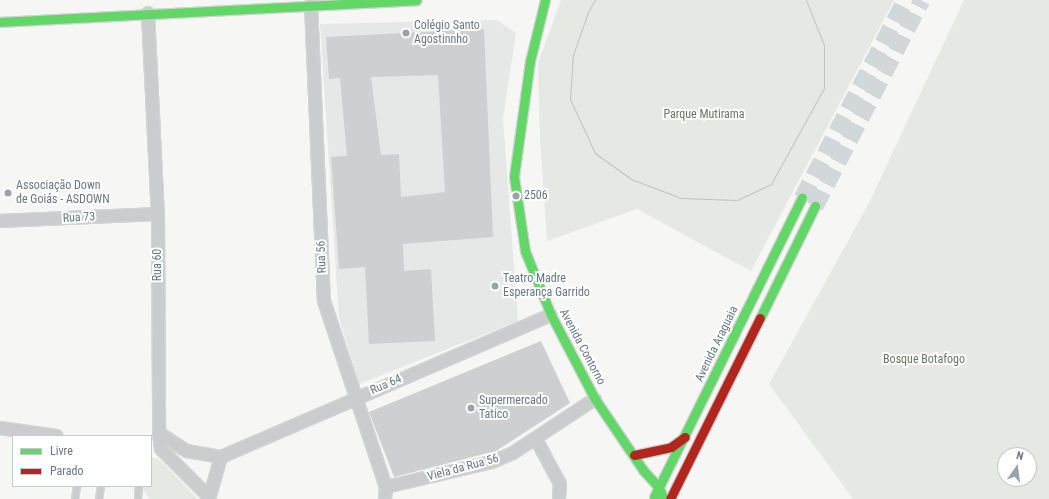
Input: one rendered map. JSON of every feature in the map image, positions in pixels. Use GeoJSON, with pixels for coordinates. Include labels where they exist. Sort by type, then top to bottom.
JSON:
{"type":"FeatureCollection","features":[{"type":"Feature","properties":{"kind":"street"},"geometry":{"type":"LineString","coordinates":[[0,22],[416,0]]}},
{"type":"Feature","properties":{"kind":"street","name":"Avenida Contorno"},"geometry":{"type":"LineString","coordinates":[[542,1],[530,61],[514,177],[525,251],[551,315],[596,399],[634,455],[659,488],[664,499]]}},
{"type":"Feature","properties":{"kind":"street","name":"Rua 56"},"geometry":{"type":"LineString","coordinates":[[311,6],[324,301],[385,493]]}},
{"type":"Feature","properties":{"kind":"street","name":"Rua 60"},"geometry":{"type":"LineString","coordinates":[[148,13],[158,214],[159,433],[156,449],[209,498]]}},
{"type":"Feature","properties":{"kind":"street","name":"Avenida Araguaia"},"geometry":{"type":"LineString","coordinates":[[653,499],[802,198]]}},
{"type":"Feature","properties":{"kind":"street"},"geometry":{"type":"LineString","coordinates":[[670,499],[815,206]]}},
{"type":"Feature","properties":{"kind":"street","name":"Rua 73"},"geometry":{"type":"LineString","coordinates":[[0,221],[158,214]]}},
{"type":"Feature","properties":{"kind":"street","name":"Rua 64"},"geometry":{"type":"LineString","coordinates":[[221,457],[354,398],[551,315]]}},
{"type":"Feature","properties":{"kind":"street","name":"Viela da Rua 56"},"geometry":{"type":"LineString","coordinates":[[385,493],[492,462],[536,439],[596,399]]}},
{"type":"Feature","properties":{"kind":"street"},"geometry":{"type":"LineString","coordinates":[[0,428],[49,435]]}},
{"type":"Feature","properties":{"kind":"street"},"geometry":{"type":"LineString","coordinates":[[159,433],[187,451],[221,457],[209,498]]}},
{"type":"Feature","properties":{"kind":"street"},"geometry":{"type":"LineString","coordinates":[[634,455],[671,447],[685,437]]}},
{"type":"Feature","properties":{"kind":"street"},"geometry":{"type":"LineString","coordinates":[[536,439],[560,484],[559,499]]}},
{"type":"Feature","properties":{"kind":"lane"},"geometry":{"type":"LineString","coordinates":[[75,499],[77,487]]}},
{"type":"Feature","properties":{"kind":"lane"},"geometry":{"type":"LineString","coordinates":[[99,499],[101,487]]}},
{"type":"Feature","properties":{"kind":"lane"},"geometry":{"type":"LineString","coordinates":[[138,499],[139,487]]}},
{"type":"Feature","properties":{"kind":"shaded area"},"geometry":{"type":"Polygon","coordinates":[[[497,20],[516,33],[503,119],[518,321],[359,384],[339,318],[320,24],[497,20]]]}},
{"type":"Feature","properties":{"kind":"green space","name":"Parque Mutirama"},"geometry":{"type":"Polygon","coordinates":[[[561,0],[894,0],[751,271],[637,209],[547,241],[540,138],[538,63],[561,0]]]}},
{"type":"Feature","properties":{"kind":"green space","name":"Bosque Botafogo"},"geometry":{"type":"Polygon","coordinates":[[[964,0],[1049,0],[1049,499],[853,499],[769,384],[869,203],[964,0]]]}},
{"type":"Feature","properties":{"kind":"green space"},"geometry":{"type":"Polygon","coordinates":[[[152,457],[160,460],[198,499],[150,499],[141,487],[152,487],[152,457]]]}},
{"type":"Feature","properties":{"kind":"building"},"geometry":{"type":"Polygon","coordinates":[[[484,29],[493,237],[403,244],[404,271],[431,269],[435,341],[369,344],[365,267],[339,269],[331,157],[347,156],[340,78],[329,79],[326,37],[484,29]],[[438,75],[371,77],[381,155],[399,154],[401,197],[445,192],[438,75]]]}},
{"type":"Feature","properties":{"kind":"building","name":"Supermercado Tatico"},"geometry":{"type":"Polygon","coordinates":[[[541,341],[570,403],[496,451],[394,477],[369,412],[541,341]]]}},
{"type":"Feature","properties":{"kind":"tunnel"},"geometry":{"type":"LineString","coordinates":[[802,198],[905,0]]}},
{"type":"Feature","properties":{"kind":"tunnel"},"geometry":{"type":"LineString","coordinates":[[815,206],[922,0]]}},
{"type":"Feature","properties":{"kind":"tram line"},"geometry":{"type":"LineString","coordinates":[[595,0],[588,12],[573,55],[570,99],[595,153],[631,179],[681,198],[737,200],[771,184],[824,88],[824,45],[806,0]]}},
{"type":"Feature","properties":{"kind":"traffic: fast"},"geometry":{"type":"LineString","coordinates":[[0,22],[416,0]]}},
{"type":"Feature","properties":{"kind":"traffic: fast"},"geometry":{"type":"LineString","coordinates":[[545,0],[530,61],[514,177],[525,251],[551,315],[595,399],[643,470],[659,488],[664,499]]}},
{"type":"Feature","properties":{"kind":"traffic: fast"},"geometry":{"type":"LineString","coordinates":[[654,497],[802,198]]}},
{"type":"Feature","properties":{"kind":"traffic: fast"},"geometry":{"type":"LineString","coordinates":[[760,318],[815,206]]}},
{"type":"Feature","properties":{"kind":"traffic: jam"},"geometry":{"type":"LineString","coordinates":[[670,499],[760,318]]}},
{"type":"Feature","properties":{"kind":"traffic: jam"},"geometry":{"type":"LineString","coordinates":[[634,455],[671,447],[685,437]]}},
{"type":"Feature","properties":{"kind":"place","name":"Colégio Santo Agostinnho"},"geometry":{"type":"Point","coordinates":[406,33]}},
{"type":"Feature","properties":{"kind":"place","name":"Associação Down de Goiás - ASDOWN"},"geometry":{"type":"Point","coordinates":[8,193]}},
{"type":"Feature","properties":{"kind":"place","name":"2506"},"geometry":{"type":"Point","coordinates":[516,196]}},
{"type":"Feature","properties":{"kind":"place","name":"Teatro Madre Esperança Garrido"},"geometry":{"type":"Point","coordinates":[495,286]}},
{"type":"Feature","properties":{"kind":"place","name":"Supermercado Tatico"},"geometry":{"type":"Point","coordinates":[471,408]}}]}
